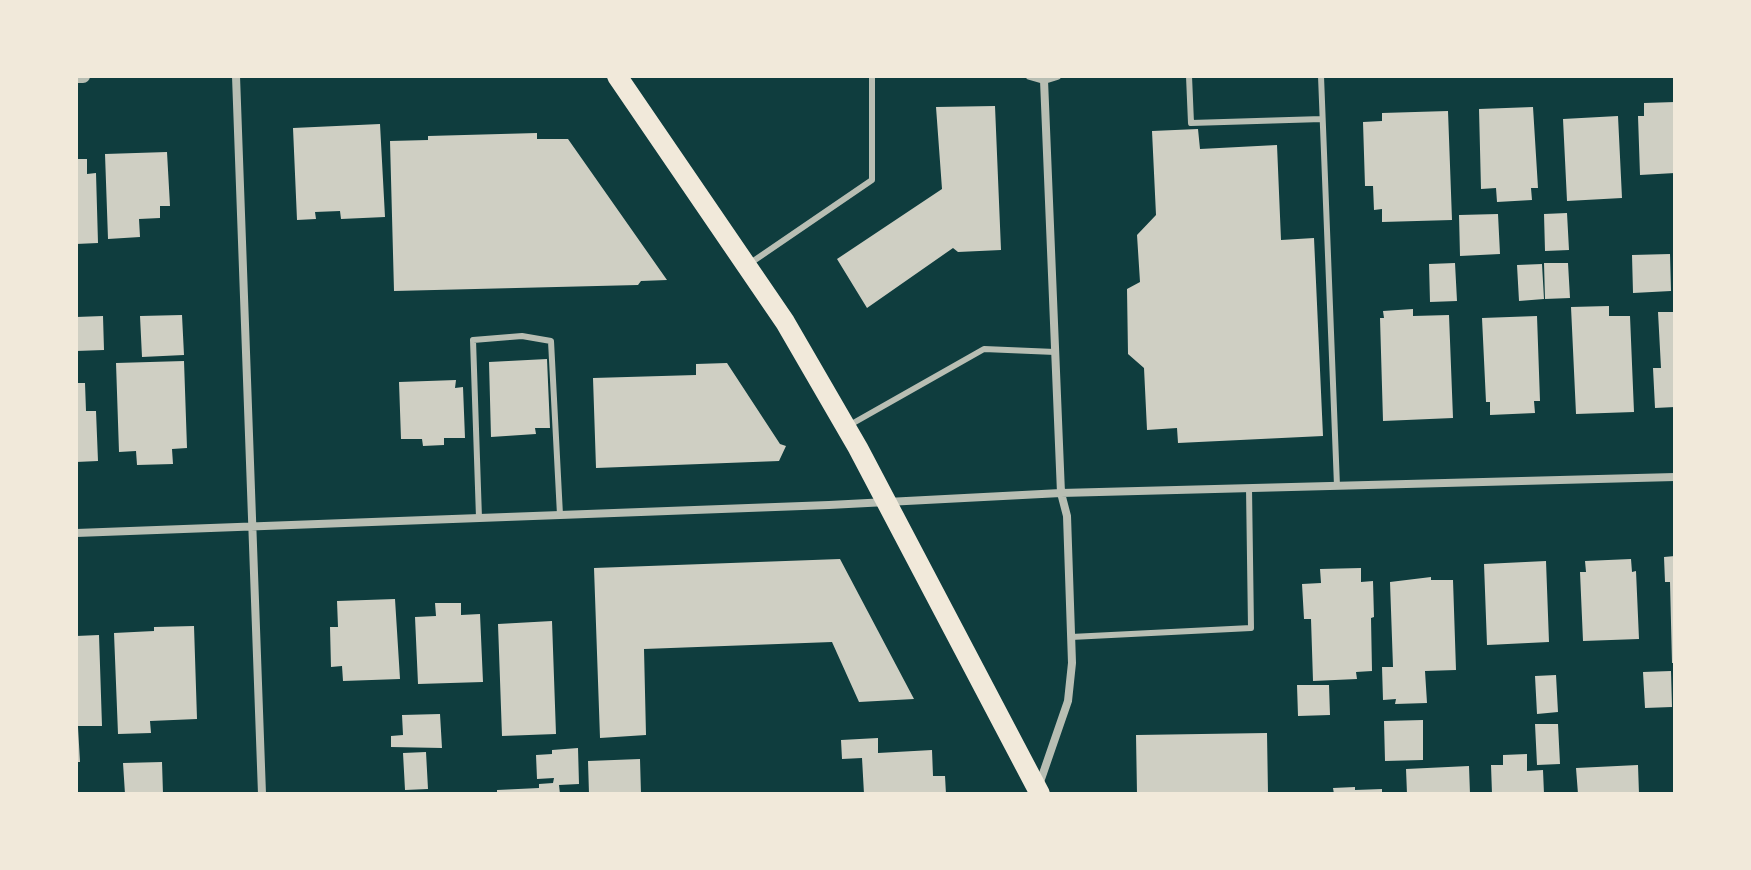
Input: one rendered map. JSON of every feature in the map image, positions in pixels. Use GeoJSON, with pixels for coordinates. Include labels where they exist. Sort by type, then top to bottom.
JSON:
{"type":"FeatureCollection","features":[{"type":"Feature","properties":{"kind":"main road"},"geometry":{"type":"LineString","coordinates":[[617,76],[785,322],[887,502],[1039,792]]}},
{"type":"Feature","properties":{"kind":"street"},"geometry":{"type":"LineString","coordinates":[[76,76],[83,76]]}},
{"type":"Feature","properties":{"kind":"street"},"geometry":{"type":"LineString","coordinates":[[236,76],[262,794]]}},
{"type":"Feature","properties":{"kind":"street"},"geometry":{"type":"LineString","coordinates":[[1030,76],[1044,80],[1057,76]]}},
{"type":"Feature","properties":{"kind":"street"},"geometry":{"type":"LineString","coordinates":[[1039,792],[1068,701],[1072,672],[1067,516],[1061,493],[1044,80]]}},
{"type":"Feature","properties":{"kind":"street"},"geometry":{"type":"LineString","coordinates":[[76,533],[1061,493],[1675,477]]}},
{"type":"Feature","properties":{"kind":"lane"},"geometry":{"type":"LineString","coordinates":[[747,265],[872,180],[872,76]]}},
{"type":"Feature","properties":{"kind":"lane"},"geometry":{"type":"LineString","coordinates":[[1189,76],[1191,123],[1322,119]]}},
{"type":"Feature","properties":{"kind":"lane"},"geometry":{"type":"LineString","coordinates":[[1321,76],[1337,486]]}},
{"type":"Feature","properties":{"kind":"lane"},"geometry":{"type":"LineString","coordinates":[[479,518],[473,340],[522,336],[551,341],[560,515]]}},
{"type":"Feature","properties":{"kind":"lane"},"geometry":{"type":"LineString","coordinates":[[846,427],[984,349],[1055,352]]}},
{"type":"Feature","properties":{"kind":"lane"},"geometry":{"type":"LineString","coordinates":[[1071,637],[1251,628],[1249,488]]}},
{"type":"Feature","properties":{"kind":"building"},"geometry":{"type":"Polygon","coordinates":[[[1675,102],[1675,173],[1640,175],[1638,116],[1644,116],[1644,103],[1675,102]]]}},
{"type":"Feature","properties":{"kind":"building"},"geometry":{"type":"Polygon","coordinates":[[[995,106],[1001,250],[958,252],[953,248],[867,308],[837,259],[942,189],[936,107],[995,106]]]}},
{"type":"Feature","properties":{"kind":"building"},"geometry":{"type":"Polygon","coordinates":[[[1533,107],[1538,188],[1531,188],[1532,200],[1497,202],[1496,188],[1481,189],[1479,109],[1533,107]]]}},
{"type":"Feature","properties":{"kind":"building"},"geometry":{"type":"Polygon","coordinates":[[[1448,111],[1452,220],[1382,222],[1382,209],[1374,210],[1373,186],[1365,186],[1363,122],[1382,121],[1382,113],[1448,111]]]}},
{"type":"Feature","properties":{"kind":"building"},"geometry":{"type":"Polygon","coordinates":[[[1618,116],[1622,198],[1567,201],[1563,119],[1618,116]]]}},
{"type":"Feature","properties":{"kind":"building"},"geometry":{"type":"Polygon","coordinates":[[[380,124],[385,217],[341,219],[340,211],[315,212],[316,219],[297,220],[293,128],[380,124]]]}},
{"type":"Feature","properties":{"kind":"building"},"geometry":{"type":"Polygon","coordinates":[[[1198,129],[1200,149],[1277,145],[1281,240],[1314,238],[1323,436],[1178,443],[1177,428],[1147,430],[1144,368],[1128,354],[1127,289],[1140,282],[1137,235],[1156,215],[1152,131],[1198,129]]]}},
{"type":"Feature","properties":{"kind":"building"},"geometry":{"type":"Polygon","coordinates":[[[537,133],[537,139],[568,139],[667,280],[641,281],[638,285],[394,291],[390,141],[428,140],[428,136],[537,133]]]}},
{"type":"Feature","properties":{"kind":"building"},"geometry":{"type":"Polygon","coordinates":[[[167,152],[170,206],[160,206],[160,218],[139,219],[140,237],[108,239],[105,154],[167,152]]]}},
{"type":"Feature","properties":{"kind":"building"},"geometry":{"type":"Polygon","coordinates":[[[76,159],[87,159],[87,174],[96,173],[98,243],[76,244],[76,159]]]}},
{"type":"Feature","properties":{"kind":"building"},"geometry":{"type":"Polygon","coordinates":[[[1567,213],[1569,250],[1545,251],[1544,214],[1567,213]]]}},
{"type":"Feature","properties":{"kind":"building"},"geometry":{"type":"Polygon","coordinates":[[[1498,214],[1500,254],[1460,256],[1459,215],[1498,214]]]}},
{"type":"Feature","properties":{"kind":"building"},"geometry":{"type":"Polygon","coordinates":[[[1670,254],[1671,291],[1633,293],[1632,255],[1670,254]]]}},
{"type":"Feature","properties":{"kind":"building"},"geometry":{"type":"Polygon","coordinates":[[[1455,263],[1457,301],[1430,302],[1429,264],[1455,263]]]}},
{"type":"Feature","properties":{"kind":"building"},"geometry":{"type":"Polygon","coordinates":[[[1544,263],[1568,263],[1570,298],[1545,299],[1544,263]]]}},
{"type":"Feature","properties":{"kind":"building"},"geometry":{"type":"Polygon","coordinates":[[[1542,264],[1544,299],[1519,301],[1517,265],[1542,264]]]}},
{"type":"Feature","properties":{"kind":"building"},"geometry":{"type":"Polygon","coordinates":[[[1609,306],[1609,316],[1630,316],[1634,412],[1576,414],[1571,307],[1609,306]]]}},
{"type":"Feature","properties":{"kind":"building"},"geometry":{"type":"Polygon","coordinates":[[[1413,309],[1413,316],[1449,315],[1453,418],[1383,421],[1380,318],[1384,318],[1383,311],[1413,309]]]}},
{"type":"Feature","properties":{"kind":"building"},"geometry":{"type":"Polygon","coordinates":[[[1658,312],[1675,312],[1675,407],[1655,408],[1653,368],[1661,368],[1658,312]]]}},
{"type":"Feature","properties":{"kind":"building"},"geometry":{"type":"Polygon","coordinates":[[[182,315],[184,355],[142,357],[140,316],[182,315]]]}},
{"type":"Feature","properties":{"kind":"building"},"geometry":{"type":"Polygon","coordinates":[[[103,316],[104,350],[76,351],[76,317],[103,316]]]}},
{"type":"Feature","properties":{"kind":"building"},"geometry":{"type":"Polygon","coordinates":[[[1537,316],[1540,401],[1534,401],[1535,413],[1490,415],[1490,402],[1486,402],[1482,318],[1537,316]]]}},
{"type":"Feature","properties":{"kind":"building"},"geometry":{"type":"Polygon","coordinates":[[[547,359],[550,428],[535,428],[536,434],[491,437],[489,362],[547,359]]]}},
{"type":"Feature","properties":{"kind":"building"},"geometry":{"type":"Polygon","coordinates":[[[184,361],[187,448],[172,449],[173,464],[137,465],[136,451],[119,452],[116,363],[184,361]]]}},
{"type":"Feature","properties":{"kind":"building"},"geometry":{"type":"Polygon","coordinates":[[[727,363],[780,444],[786,446],[779,461],[596,468],[593,378],[696,375],[696,364],[727,363]]]}},
{"type":"Feature","properties":{"kind":"building"},"geometry":{"type":"Polygon","coordinates":[[[456,380],[455,388],[463,387],[465,438],[444,438],[444,445],[423,446],[422,439],[401,439],[399,382],[456,380]]]}},
{"type":"Feature","properties":{"kind":"building"},"geometry":{"type":"Polygon","coordinates":[[[76,383],[85,383],[86,411],[96,411],[98,461],[76,462],[76,383]]]}},
{"type":"Feature","properties":{"kind":"building"},"geometry":{"type":"Polygon","coordinates":[[[1675,556],[1675,663],[1672,663],[1670,582],[1665,582],[1664,557],[1675,556]]]}},
{"type":"Feature","properties":{"kind":"building"},"geometry":{"type":"Polygon","coordinates":[[[840,559],[914,699],[859,702],[832,642],[644,649],[646,735],[600,738],[594,568],[840,559]]]}},
{"type":"Feature","properties":{"kind":"building"},"geometry":{"type":"Polygon","coordinates":[[[1631,559],[1632,572],[1636,571],[1639,639],[1583,641],[1580,572],[1586,572],[1585,561],[1631,559]]]}},
{"type":"Feature","properties":{"kind":"building"},"geometry":{"type":"Polygon","coordinates":[[[1546,561],[1549,642],[1487,645],[1484,564],[1546,561]]]}},
{"type":"Feature","properties":{"kind":"building"},"geometry":{"type":"Polygon","coordinates":[[[1361,568],[1361,582],[1373,581],[1372,671],[1356,672],[1357,679],[1313,681],[1311,619],[1304,619],[1302,584],[1321,583],[1320,569],[1361,568]]]}},
{"type":"Feature","properties":{"kind":"building"},"geometry":{"type":"Polygon","coordinates":[[[1431,577],[1431,580],[1453,580],[1456,670],[1425,671],[1427,703],[1395,704],[1396,699],[1383,700],[1382,667],[1393,667],[1390,582],[1431,577]]]}},
{"type":"Feature","properties":{"kind":"building"},"geometry":{"type":"Polygon","coordinates":[[[395,599],[400,679],[343,681],[342,666],[331,667],[330,627],[338,627],[337,601],[395,599]]]}},
{"type":"Feature","properties":{"kind":"building"},"geometry":{"type":"Polygon","coordinates":[[[435,603],[461,603],[461,615],[480,614],[483,682],[418,684],[415,617],[436,616],[435,603]]]}},
{"type":"Feature","properties":{"kind":"building"},"geometry":{"type":"Polygon","coordinates":[[[552,621],[556,734],[502,736],[498,624],[552,621]]]}},
{"type":"Feature","properties":{"kind":"building"},"geometry":{"type":"Polygon","coordinates":[[[194,626],[197,719],[150,721],[151,733],[118,734],[114,633],[154,631],[154,627],[194,626]]]}},
{"type":"Feature","properties":{"kind":"building"},"geometry":{"type":"Polygon","coordinates":[[[99,635],[102,726],[76,726],[76,636],[99,635]]]}},
{"type":"Feature","properties":{"kind":"building"},"geometry":{"type":"Polygon","coordinates":[[[1671,671],[1672,707],[1645,708],[1643,672],[1671,671]]]}},
{"type":"Feature","properties":{"kind":"building"},"geometry":{"type":"Polygon","coordinates":[[[1556,675],[1558,712],[1537,714],[1535,676],[1556,675]]]}},
{"type":"Feature","properties":{"kind":"building"},"geometry":{"type":"Polygon","coordinates":[[[1297,685],[1329,685],[1330,715],[1298,716],[1297,685]]]}},
{"type":"Feature","properties":{"kind":"building"},"geometry":{"type":"Polygon","coordinates":[[[440,714],[442,748],[391,747],[391,736],[403,735],[402,715],[440,714]]]}},
{"type":"Feature","properties":{"kind":"building"},"geometry":{"type":"Polygon","coordinates":[[[1423,720],[1423,760],[1385,761],[1384,721],[1423,720]]]}},
{"type":"Feature","properties":{"kind":"building"},"geometry":{"type":"Polygon","coordinates":[[[1535,724],[1558,724],[1560,764],[1537,765],[1535,724]]]}},
{"type":"Feature","properties":{"kind":"building"},"geometry":{"type":"Polygon","coordinates":[[[78,727],[80,762],[76,762],[78,727]]]}},
{"type":"Feature","properties":{"kind":"building"},"geometry":{"type":"Polygon","coordinates":[[[1267,733],[1268,794],[1137,794],[1136,735],[1267,733]]]}},
{"type":"Feature","properties":{"kind":"building"},"geometry":{"type":"Polygon","coordinates":[[[878,738],[878,753],[932,750],[933,776],[945,776],[946,794],[864,794],[862,758],[842,759],[841,740],[878,738]]]}},
{"type":"Feature","properties":{"kind":"building"},"geometry":{"type":"Polygon","coordinates":[[[578,748],[579,784],[559,785],[560,794],[497,794],[497,790],[539,788],[539,784],[553,783],[554,778],[537,779],[536,755],[578,748]]]}},
{"type":"Feature","properties":{"kind":"building"},"geometry":{"type":"Polygon","coordinates":[[[426,752],[428,789],[405,790],[403,753],[426,752]]]}},
{"type":"Feature","properties":{"kind":"building"},"geometry":{"type":"Polygon","coordinates":[[[1527,754],[1527,771],[1543,770],[1544,794],[1492,794],[1491,765],[1503,765],[1503,755],[1527,754]]]}},
{"type":"Feature","properties":{"kind":"building"},"geometry":{"type":"Polygon","coordinates":[[[640,759],[641,794],[589,794],[588,761],[640,759]]]}},
{"type":"Feature","properties":{"kind":"building"},"geometry":{"type":"Polygon","coordinates":[[[162,762],[163,794],[125,794],[123,763],[162,762]]]}},
{"type":"Feature","properties":{"kind":"building"},"geometry":{"type":"Polygon","coordinates":[[[1638,765],[1639,794],[1578,794],[1576,768],[1638,765]]]}},
{"type":"Feature","properties":{"kind":"building"},"geometry":{"type":"Polygon","coordinates":[[[1469,766],[1470,794],[1407,794],[1406,769],[1469,766]]]}},
{"type":"Feature","properties":{"kind":"building"},"geometry":{"type":"Polygon","coordinates":[[[1355,787],[1355,790],[1382,789],[1382,794],[1334,794],[1333,788],[1355,787]]]}}]}
